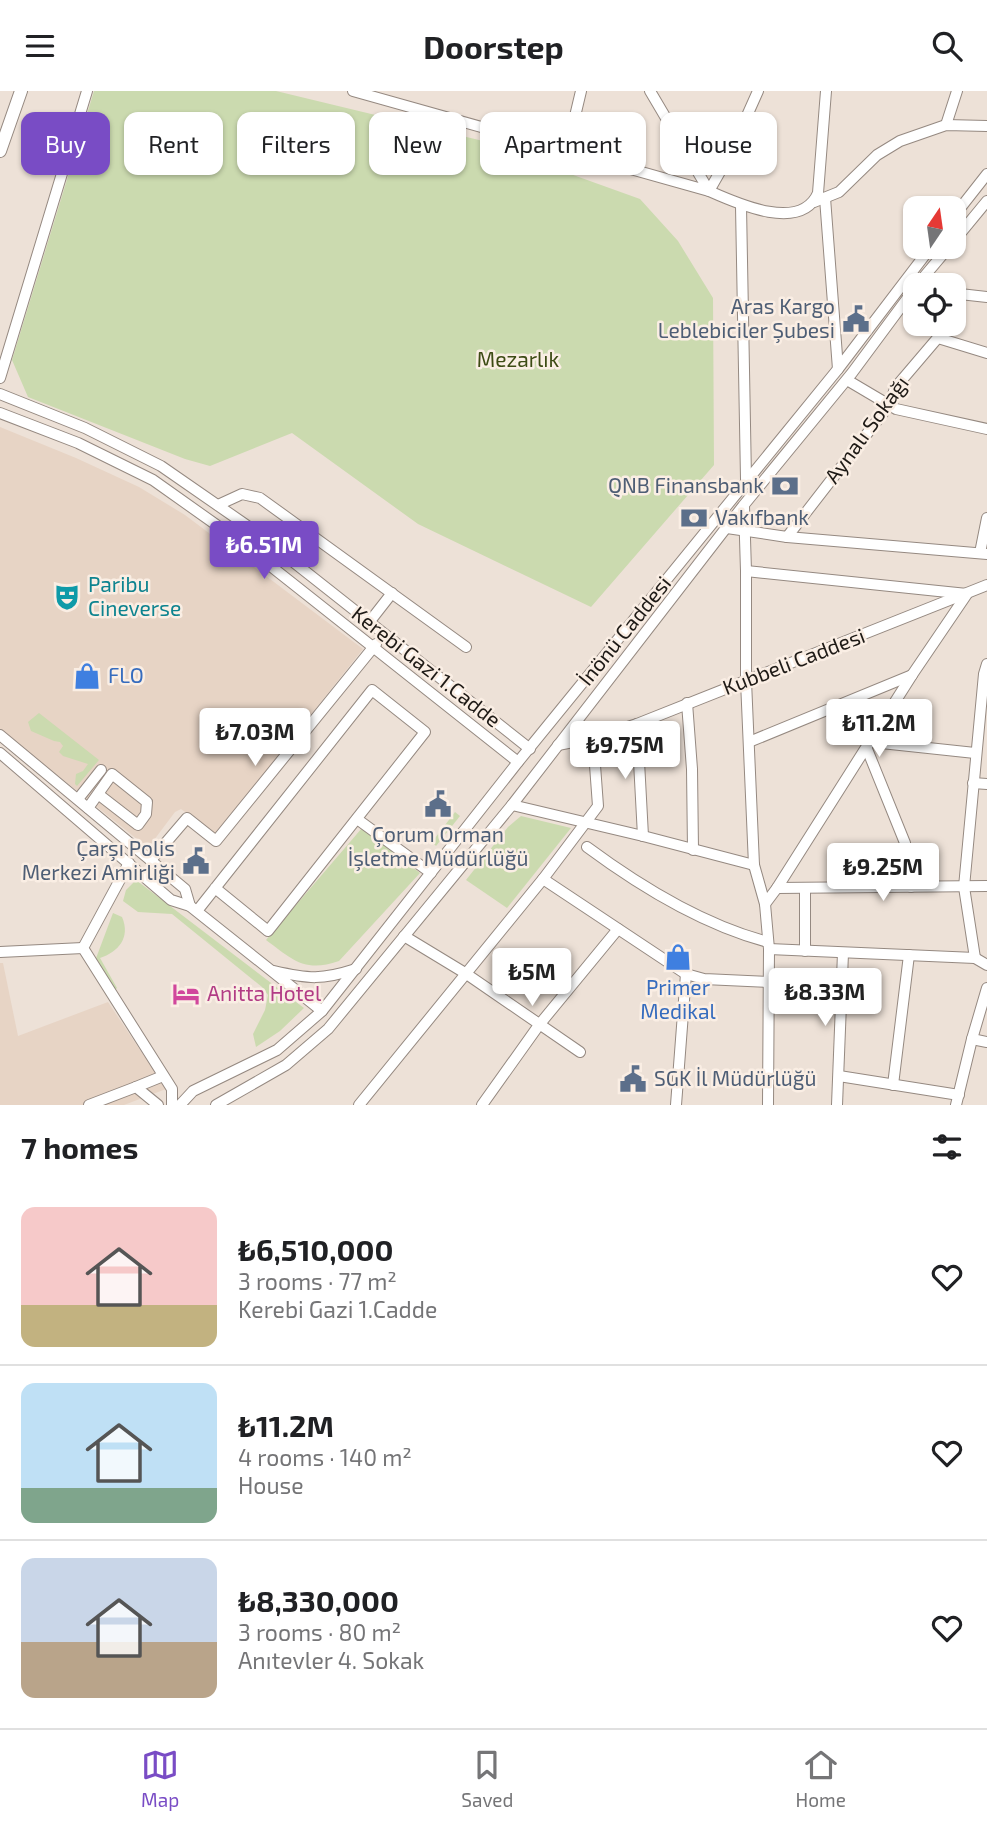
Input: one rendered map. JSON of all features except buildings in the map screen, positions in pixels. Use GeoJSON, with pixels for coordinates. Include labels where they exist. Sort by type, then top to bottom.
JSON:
{"type":"FeatureCollection","features":[{"type":"Feature","properties":{"kind":"main road"},"geometry":{"type":"LineString","coordinates":[[0,151],[21,91]]}},
{"type":"Feature","properties":{"kind":"street"},"geometry":{"type":"LineString","coordinates":[[0,378],[87,91]]}},
{"type":"Feature","properties":{"kind":"street"},"geometry":{"type":"LineString","coordinates":[[353,91],[480,126]]}},
{"type":"Feature","properties":{"kind":"street"},"geometry":{"type":"LineString","coordinates":[[576,112],[581,91]]}},
{"type":"Feature","properties":{"kind":"street"},"geometry":{"type":"LineString","coordinates":[[650,91],[709,191]]}},
{"type":"Feature","properties":{"kind":"street"},"geometry":{"type":"LineString","coordinates":[[709,191],[729,156],[758,91]]}},
{"type":"Feature","properties":{"kind":"street"},"geometry":{"type":"LineString","coordinates":[[826,91],[818,193],[838,369]]}},
{"type":"Feature","properties":{"kind":"street"},"geometry":{"type":"LineString","coordinates":[[946,125],[957,91]]}},
{"type":"Feature","properties":{"kind":"street"},"geometry":{"type":"LineString","coordinates":[[646,173],[709,191],[741,206],[779,214],[791,213],[839,192],[877,155],[900,141],[946,125],[987,126]]}},
{"type":"Feature","properties":{"kind":"street"},"geometry":{"type":"LineString","coordinates":[[966,201],[987,174]]}},
{"type":"Feature","properties":{"kind":"street"},"geometry":{"type":"LineString","coordinates":[[966,226],[986,202]]}},
{"type":"Feature","properties":{"kind":"street"},"geometry":{"type":"LineString","coordinates":[[741,206],[746,479],[746,681],[754,865],[765,904],[769,946],[768,1105]]}},
{"type":"Feature","properties":{"kind":"street","name":"İnönü Caddesi"},"geometry":{"type":"LineString","coordinates":[[180,1105],[193,1091],[277,1050],[322,1011],[518,762],[838,369],[921,259]]}},
{"type":"Feature","properties":{"kind":"street","name":"İnönü Caddesi"},"geometry":{"type":"LineString","coordinates":[[928,273],[939,259]]}},
{"type":"Feature","properties":{"kind":"street"},"geometry":{"type":"LineString","coordinates":[[966,295],[987,297]]}},
{"type":"Feature","properties":{"kind":"street","name":"İnönü Caddesi"},"geometry":{"type":"LineString","coordinates":[[216,1105],[286,1065],[328,1029],[512,805],[744,506],[847,380],[903,305]]}},
{"type":"Feature","properties":{"kind":"street"},"geometry":{"type":"LineString","coordinates":[[938,338],[987,353]]}},
{"type":"Feature","properties":{"kind":"street","name":"Aynalı Sokağı"},"geometry":{"type":"LineString","coordinates":[[787,537],[890,404],[895,388],[938,338]]}},
{"type":"Feature","properties":{"kind":"street"},"geometry":{"type":"LineString","coordinates":[[847,380],[896,409],[987,429]]}},
{"type":"Feature","properties":{"kind":"street","name":"Kerebi Gazi 1.Cadde"},"geometry":{"type":"LineString","coordinates":[[0,394],[85,428],[161,466],[218,505],[530,748]]}},
{"type":"Feature","properties":{"kind":"street","name":"Kerebi Gazi 1.Cadde"},"geometry":{"type":"LineString","coordinates":[[0,413],[78,443],[153,480],[239,541],[518,762]]}},
{"type":"Feature","properties":{"kind":"street"},"geometry":{"type":"LineString","coordinates":[[218,505],[237,495],[256,496],[466,647]]}},
{"type":"Feature","properties":{"kind":"street"},"geometry":{"type":"LineString","coordinates":[[727,528],[745,533],[984,554],[987,518]]}},
{"type":"Feature","properties":{"kind":"street"},"geometry":{"type":"LineString","coordinates":[[746,571],[967,594],[765,904]]}},
{"type":"Feature","properties":{"kind":"street","name":"Kubbeli Caddesi"},"geometry":{"type":"LineString","coordinates":[[558,745],[593,738],[637,724],[987,585]]}},
{"type":"Feature","properties":{"kind":"street"},"geometry":{"type":"LineString","coordinates":[[359,636],[392,593]]}},
{"type":"Feature","properties":{"kind":"street"},"geometry":{"type":"LineString","coordinates":[[151,860],[187,818],[216,841],[384,634]]}},
{"type":"Feature","properties":{"kind":"street"},"geometry":{"type":"LineString","coordinates":[[975,958],[964,903],[964,887],[975,753],[983,712],[986,671]]}},
{"type":"Feature","properties":{"kind":"street"},"geometry":{"type":"LineString","coordinates":[[749,742],[912,675]]}},
{"type":"Feature","properties":{"kind":"street"},"geometry":{"type":"LineString","coordinates":[[193,908],[215,888],[372,690],[425,732],[268,931],[215,888]]}},
{"type":"Feature","properties":{"kind":"street"},"geometry":{"type":"LineString","coordinates":[[687,703],[692,769],[693,850]]}},
{"type":"Feature","properties":{"kind":"street"},"geometry":{"type":"LineString","coordinates":[[637,724],[643,836]]}},
{"type":"Feature","properties":{"kind":"street"},"geometry":{"type":"LineString","coordinates":[[0,735],[185,888],[193,908]]}},
{"type":"Feature","properties":{"kind":"street"},"geometry":{"type":"LineString","coordinates":[[359,1105],[544,879],[597,806],[593,738]]}},
{"type":"Feature","properties":{"kind":"street"},"geometry":{"type":"LineString","coordinates":[[869,745],[975,753]]}},
{"type":"Feature","properties":{"kind":"street"},"geometry":{"type":"LineString","coordinates":[[869,745],[905,843],[911,887]]}},
{"type":"Feature","properties":{"kind":"street"},"geometry":{"type":"LineString","coordinates":[[0,753],[171,900],[193,908],[322,1011]]}},
{"type":"Feature","properties":{"kind":"street"},"geometry":{"type":"LineString","coordinates":[[78,799],[101,770]]}},
{"type":"Feature","properties":{"kind":"street"},"geometry":{"type":"LineString","coordinates":[[88,807],[112,774],[148,802],[146,814],[138,825],[98,794]]}},
{"type":"Feature","properties":{"kind":"street"},"geometry":{"type":"LineString","coordinates":[[973,783],[987,784]]}},
{"type":"Feature","properties":{"kind":"street"},"geometry":{"type":"LineString","coordinates":[[512,805],[754,865]]}},
{"type":"Feature","properties":{"kind":"street"},"geometry":{"type":"LineString","coordinates":[[357,819],[431,873]]}},
{"type":"Feature","properties":{"kind":"street"},"geometry":{"type":"LineString","coordinates":[[587,847],[631,880],[741,935],[769,946],[804,951],[975,958],[987,965]]}},
{"type":"Feature","properties":{"kind":"street"},"geometry":{"type":"LineString","coordinates":[[83,948],[130,863]]}},
{"type":"Feature","properties":{"kind":"street"},"geometry":{"type":"LineString","coordinates":[[544,879],[686,974],[704,979],[768,982]]}},
{"type":"Feature","properties":{"kind":"street"},"geometry":{"type":"LineString","coordinates":[[777,888],[987,885]]}},
{"type":"Feature","properties":{"kind":"street"},"geometry":{"type":"LineString","coordinates":[[804,951],[805,888]]}},
{"type":"Feature","properties":{"kind":"street"},"geometry":{"type":"LineString","coordinates":[[482,1105],[539,1025],[618,929]]}},
{"type":"Feature","properties":{"kind":"street"},"geometry":{"type":"LineString","coordinates":[[404,936],[579,1052]]}},
{"type":"Feature","properties":{"kind":"street"},"geometry":{"type":"LineString","coordinates":[[0,951],[83,948]]}},
{"type":"Feature","properties":{"kind":"street"},"geometry":{"type":"LineString","coordinates":[[83,948],[172,1089],[172,1105]]}},
{"type":"Feature","properties":{"kind":"street"},"geometry":{"type":"LineString","coordinates":[[837,1105],[843,953]]}},
{"type":"Feature","properties":{"kind":"street"},"geometry":{"type":"LineString","coordinates":[[893,1085],[909,955]]}},
{"type":"Feature","properties":{"kind":"street"},"geometry":{"type":"LineString","coordinates":[[270,970],[293,976],[327,978],[356,969]]}},
{"type":"Feature","properties":{"kind":"street"},"geometry":{"type":"LineString","coordinates":[[676,1105],[686,974]]}},
{"type":"Feature","properties":{"kind":"street"},"geometry":{"type":"LineString","coordinates":[[839,1076],[957,1100],[987,988]]}},
{"type":"Feature","properties":{"kind":"street"},"geometry":{"type":"LineString","coordinates":[[972,1039],[987,1042]]}},
{"type":"Feature","properties":{"kind":"street"},"geometry":{"type":"LineString","coordinates":[[89,1105],[163,1076]]}},
{"type":"Feature","properties":{"kind":"street"},"geometry":{"type":"LineString","coordinates":[[136,1087],[158,1105]]}},
{"type":"Feature","properties":{"kind":"shaded area"},"geometry":{"type":"Polygon","coordinates":[[[0,427],[139,487],[185,515],[363,649],[216,834],[181,809],[175,812],[148,848],[0,729],[0,427]]]}},
{"type":"Feature","properties":{"kind":"shaded area"},"geometry":{"type":"Polygon","coordinates":[[[0,963],[3,963],[18,1036],[108,1002],[166,1089],[124,1105],[0,1105],[0,963]]]}},
{"type":"Feature","properties":{"kind":"green space","name":"Mezarlık"},"geometry":{"type":"Polygon","coordinates":[[[94,91],[276,91],[369,113],[369,175],[466,175],[466,137],[480,140],[480,175],[573,175],[640,199],[678,241],[713,298],[714,465],[591,607],[418,524],[292,433],[210,466],[185,459],[28,397],[12,360],[68,175],[110,175],[110,112],[88,112],[94,91]]]}},
{"type":"Feature","properties":{"kind":"green space"},"geometry":{"type":"Polygon","coordinates":[[[39,713],[99,760],[77,786],[76,774],[83,771],[88,764],[63,756],[59,752],[63,746],[60,742],[31,731],[28,722],[39,713]]]}},
{"type":"Feature","properties":{"kind":"green space"},"geometry":{"type":"Polygon","coordinates":[[[455,812],[460,816],[436,846],[432,842],[455,812]]]}},
{"type":"Feature","properties":{"kind":"green space"},"geometry":{"type":"Polygon","coordinates":[[[521,816],[571,828],[507,908],[466,880],[508,827],[521,816]]]}},
{"type":"Feature","properties":{"kind":"green space"},"geometry":{"type":"Polygon","coordinates":[[[362,828],[420,873],[339,961],[317,966],[300,963],[266,940],[362,828]]]}},
{"type":"Feature","properties":{"kind":"green space"},"geometry":{"type":"Polygon","coordinates":[[[136,880],[304,1008],[280,1031],[256,1047],[253,1034],[265,1010],[268,995],[262,987],[172,914],[138,912],[123,901],[126,890],[136,880]]]}},
{"type":"Feature","properties":{"kind":"green space"},"geometry":{"type":"Polygon","coordinates":[[[113,913],[122,917],[124,938],[117,948],[100,958],[117,988],[115,990],[95,961],[113,913]]]}},
{"type":"Feature","properties":{"kind":"place","name":"Aras Kargo Leblebiciler Şubesi"},"geometry":{"type":"Point","coordinates":[856,319]}},
{"type":"Feature","properties":{"kind":"place","name":"QNB Finansbank"},"geometry":{"type":"Point","coordinates":[785,486]}},
{"type":"Feature","properties":{"kind":"place","name":"Vakıfbank"},"geometry":{"type":"Point","coordinates":[694,518]}},
{"type":"Feature","properties":{"kind":"place","name":"Paribu Cineverse"},"geometry":{"type":"Point","coordinates":[67,597]}},
{"type":"Feature","properties":{"kind":"place","name":"FLO"},"geometry":{"type":"Point","coordinates":[87,676]}},
{"type":"Feature","properties":{"kind":"place","name":"Çorum Orman İşletme Müdürlüğü"},"geometry":{"type":"Point","coordinates":[438,804]}},
{"type":"Feature","properties":{"kind":"place","name":"Çarşı Polis Merkezi Amirliği"},"geometry":{"type":"Point","coordinates":[196,861]}},
{"type":"Feature","properties":{"kind":"place","name":"Primer Medikal"},"geometry":{"type":"Point","coordinates":[678,957]}},
{"type":"Feature","properties":{"kind":"place","name":"Anitta Hotel"},"geometry":{"type":"Point","coordinates":[186,994]}},
{"type":"Feature","properties":{"kind":"place","name":"SGK İl Müdürlüğü"},"geometry":{"type":"Point","coordinates":[633,1079]}}]}
